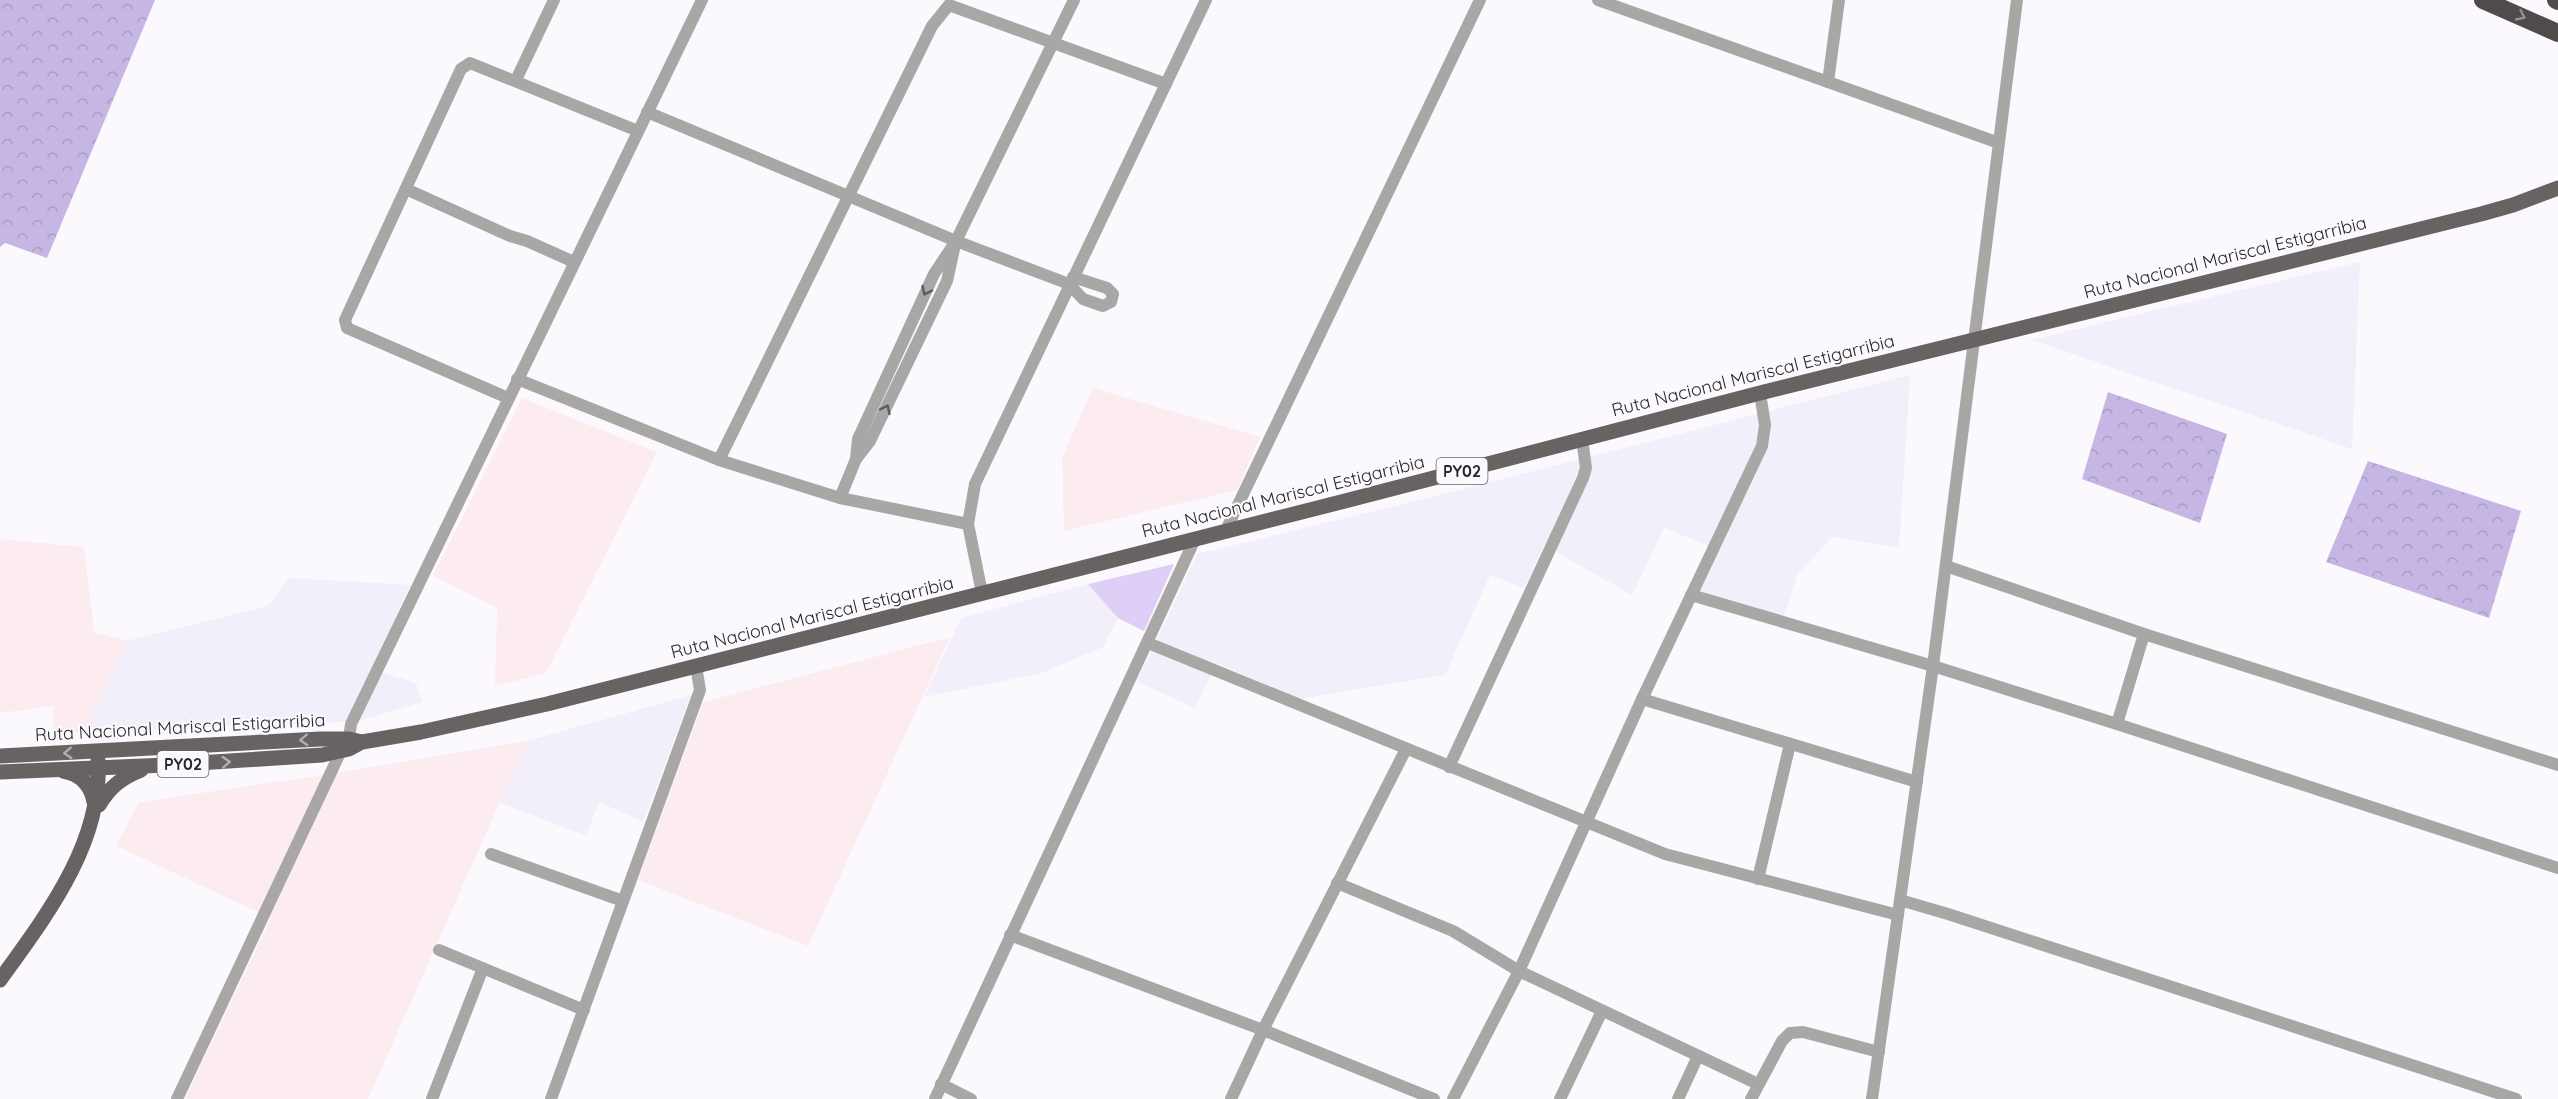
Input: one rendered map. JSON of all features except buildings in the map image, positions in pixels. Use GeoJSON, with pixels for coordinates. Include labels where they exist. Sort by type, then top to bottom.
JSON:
{"type":"FeatureCollection","features":[{"type":"Feature","properties":{"kind":"highway"},"geometry":{"type":"LineString","coordinates":[[2483,0],[2558,33]]}},
{"type":"Feature","properties":{"kind":"main road","name":"Ruta Nacional Mariscal Estigarribia"},"geometry":{"type":"LineString","coordinates":[[0,772],[273,759],[547,704],[1760,393],[2481,214],[2554,190]]}},
{"type":"Feature","properties":{"kind":"main road","name":"Ruta Nacional Mariscal Estigarribia"},"geometry":{"type":"LineString","coordinates":[[0,756],[351,744]]}},
{"type":"Feature","properties":{"kind":"main road"},"geometry":{"type":"LineString","coordinates":[[0,981],[62,888],[85,838],[95,810],[99,789],[97,751]]}},
{"type":"Feature","properties":{"kind":"main road"},"geometry":{"type":"LineString","coordinates":[[95,810],[111,788],[124,777],[150,767],[167,765]]}},
{"type":"Feature","properties":{"kind":"main road"},"geometry":{"type":"LineString","coordinates":[[51,769],[68,772],[88,784],[95,810]]}},
{"type":"Feature","properties":{"kind":"street"},"geometry":{"type":"LineString","coordinates":[[516,80],[554,0]]}},
{"type":"Feature","properties":{"kind":"street"},"geometry":{"type":"LineString","coordinates":[[177,1099],[351,744],[351,724],[702,0]]}},
{"type":"Feature","properties":{"kind":"street"},"geometry":{"type":"LineString","coordinates":[[840,498],[856,459],[870,441],[947,280],[956,241],[1074,0]]}},
{"type":"Feature","properties":{"kind":"street"},"geometry":{"type":"LineString","coordinates":[[982,593],[968,524],[975,484],[1206,0]]}},
{"type":"Feature","properties":{"kind":"street"},"geometry":{"type":"LineString","coordinates":[[1226,531],[1480,0]]}},
{"type":"Feature","properties":{"kind":"street"},"geometry":{"type":"LineString","coordinates":[[1598,0],[1999,143]]}},
{"type":"Feature","properties":{"kind":"street"},"geometry":{"type":"LineString","coordinates":[[1828,82],[1839,0]]}},
{"type":"Feature","properties":{"kind":"street"},"geometry":{"type":"LineString","coordinates":[[1872,1099],[1933,666],[2017,0]]}},
{"type":"Feature","properties":{"kind":"street"},"geometry":{"type":"LineString","coordinates":[[719,460],[932,26],[949,5],[1166,84]]}},
{"type":"Feature","properties":{"kind":"street"},"geometry":{"type":"LineString","coordinates":[[508,398],[347,328],[345,320],[461,69],[470,63],[638,131]]}},
{"type":"Feature","properties":{"kind":"street"},"geometry":{"type":"LineString","coordinates":[[647,112],[956,241],[1071,281]]}},
{"type":"Feature","properties":{"kind":"street"},"geometry":{"type":"LineString","coordinates":[[406,189],[574,262]]}},
{"type":"Feature","properties":{"kind":"street"},"geometry":{"type":"LineString","coordinates":[[517,380],[719,460],[840,498],[968,524]]}},
{"type":"Feature","properties":{"kind":"street"},"geometry":{"type":"LineString","coordinates":[[1453,1099],[1519,972],[1642,699],[1762,446],[1765,425],[1760,393]]}},
{"type":"Feature","properties":{"kind":"street"},"geometry":{"type":"LineString","coordinates":[[1449,767],[1583,478],[1586,468],[1582,439]]}},
{"type":"Feature","properties":{"kind":"street"},"geometry":{"type":"LineString","coordinates":[[935,1099],[1195,539]]}},
{"type":"Feature","properties":{"kind":"street"},"geometry":{"type":"LineString","coordinates":[[1946,566],[2144,634],[2558,765]]}},
{"type":"Feature","properties":{"kind":"street"},"geometry":{"type":"LineString","coordinates":[[1691,595],[1933,666],[2557,865]]}},
{"type":"Feature","properties":{"kind":"street"},"geometry":{"type":"LineString","coordinates":[[2117,724],[2144,634]]}},
{"type":"Feature","properties":{"kind":"street"},"geometry":{"type":"LineString","coordinates":[[1148,643],[1586,824],[1665,854],[1898,915]]}},
{"type":"Feature","properties":{"kind":"street"},"geometry":{"type":"LineString","coordinates":[[551,1099],[700,690],[696,666]]}},
{"type":"Feature","properties":{"kind":"street"},"geometry":{"type":"LineString","coordinates":[[1642,699],[1917,782]]}},
{"type":"Feature","properties":{"kind":"street"},"geometry":{"type":"LineString","coordinates":[[1758,879],[1790,744]]}},
{"type":"Feature","properties":{"kind":"street"},"geometry":{"type":"LineString","coordinates":[[1231,1099],[1263,1030],[1406,749]]}},
{"type":"Feature","properties":{"kind":"street"},"geometry":{"type":"LineString","coordinates":[[491,854],[623,901]]}},
{"type":"Feature","properties":{"kind":"street"},"geometry":{"type":"LineString","coordinates":[[1337,883],[1453,931],[1519,972],[1758,1084]]}},
{"type":"Feature","properties":{"kind":"street"},"geometry":{"type":"LineString","coordinates":[[1900,900],[2513,1099]]}},
{"type":"Feature","properties":{"kind":"street"},"geometry":{"type":"LineString","coordinates":[[1010,935],[1263,1030],[1434,1099]]}},
{"type":"Feature","properties":{"kind":"street"},"geometry":{"type":"LineString","coordinates":[[439,950],[584,1010]]}},
{"type":"Feature","properties":{"kind":"street"},"geometry":{"type":"LineString","coordinates":[[432,1099],[483,968]]}},
{"type":"Feature","properties":{"kind":"street"},"geometry":{"type":"LineString","coordinates":[[1560,1099],[1602,1011]]}},
{"type":"Feature","properties":{"kind":"street"},"geometry":{"type":"LineString","coordinates":[[1751,1099],[1782,1041],[1790,1033],[1803,1032],[1879,1052]]}},
{"type":"Feature","properties":{"kind":"street"},"geometry":{"type":"LineString","coordinates":[[1678,1099],[1698,1056]]}},
{"type":"Feature","properties":{"kind":"street"},"geometry":{"type":"LineString","coordinates":[[941,1084],[971,1099]]}},
{"type":"Feature","properties":{"kind":"shaded area"},"geometry":{"type":"Polygon","coordinates":[[[2360,262],[2352,449],[2031,340],[2199,300],[2360,262]]]}},
{"type":"Feature","properties":{"kind":"shaded area"},"geometry":{"type":"Polygon","coordinates":[[[1910,375],[1899,547],[1832,537],[1797,575],[1784,617],[1697,592],[1717,549],[1664,528],[1632,595],[1544,545],[1524,588],[1490,575],[1445,675],[1299,699],[1217,663],[1195,708],[1137,682],[1197,554],[1404,504],[1910,375]]]}},
{"type":"Feature","properties":{"kind":"shaded area"},"geometry":{"type":"Polygon","coordinates":[[[1093,388],[1260,437],[1237,490],[1064,531],[1062,458],[1093,388]]]}},
{"type":"Feature","properties":{"kind":"shaded area"},"geometry":{"type":"Polygon","coordinates":[[[522,398],[657,452],[546,673],[495,686],[497,608],[433,576],[522,398]]]}},
{"type":"Feature","properties":{"kind":"shaded area"},"geometry":{"type":"Polygon","coordinates":[[[0,539],[84,547],[94,632],[126,641],[84,732],[53,734],[54,706],[0,713],[0,539]]]}},
{"type":"Feature","properties":{"kind":"shaded area"},"geometry":{"type":"Polygon","coordinates":[[[1174,564],[1144,631],[1118,618],[1088,584],[1174,564]]]}},
{"type":"Feature","properties":{"kind":"shaded area"},"geometry":{"type":"Polygon","coordinates":[[[289,578],[410,585],[371,669],[416,683],[422,702],[358,721],[84,732],[126,641],[268,606],[289,578]]]}},
{"type":"Feature","properties":{"kind":"shaded area"},"geometry":{"type":"Polygon","coordinates":[[[1088,584],[1118,618],[1103,647],[1042,673],[924,697],[961,618],[1088,584]]]}},
{"type":"Feature","properties":{"kind":"shaded area"},"geometry":{"type":"Polygon","coordinates":[[[950,637],[808,946],[638,880],[703,702],[950,637]]]}},
{"type":"Feature","properties":{"kind":"shaded area"},"geometry":{"type":"Polygon","coordinates":[[[691,695],[643,822],[599,802],[586,836],[499,802],[527,741],[691,695]]]}},
{"type":"Feature","properties":{"kind":"shaded area"},"geometry":{"type":"Polygon","coordinates":[[[527,741],[368,1099],[185,1099],[271,918],[116,846],[139,802],[331,774],[527,741]]]}},
{"type":"Feature","properties":{"kind":"green space"},"geometry":{"type":"Polygon","coordinates":[[[0,0],[155,0],[47,258],[5,243],[0,247],[0,0]]]}},
{"type":"Feature","properties":{"kind":"green space"},"geometry":{"type":"Polygon","coordinates":[[[2108,392],[2227,434],[2200,523],[2082,479],[2108,392]]]}},
{"type":"Feature","properties":{"kind":"green space"},"geometry":{"type":"Polygon","coordinates":[[[2368,461],[2521,511],[2489,618],[2326,562],[2368,461]]]}}]}
